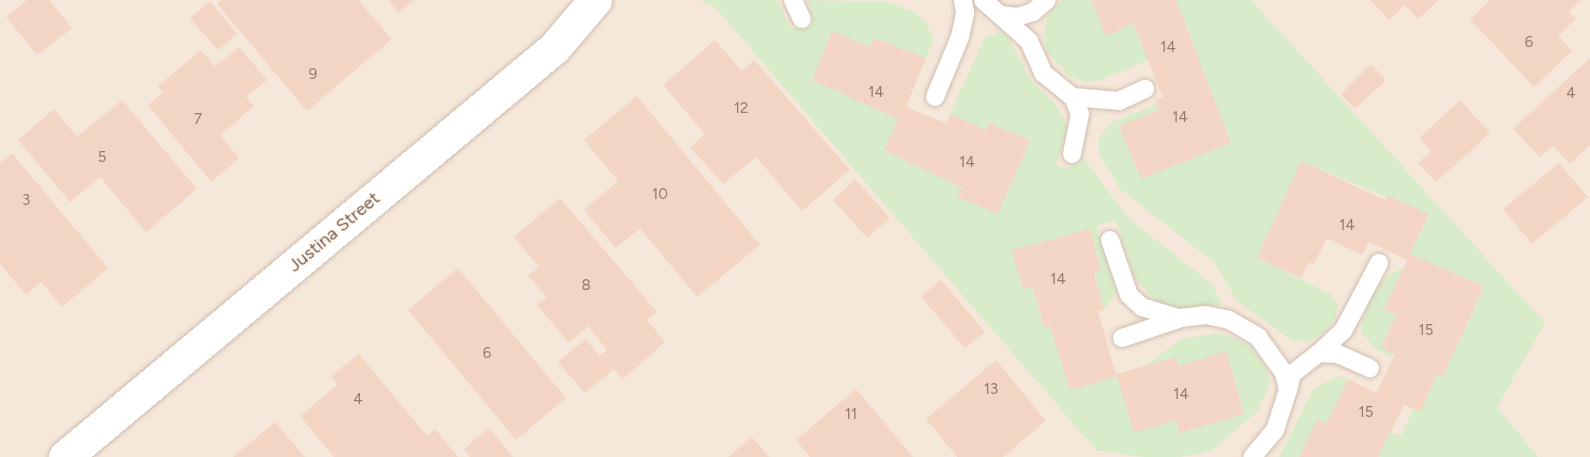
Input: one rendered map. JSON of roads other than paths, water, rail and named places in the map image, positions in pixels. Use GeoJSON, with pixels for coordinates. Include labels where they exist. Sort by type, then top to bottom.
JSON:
{"type":"FeatureCollection","features":[{"type":"Feature","properties":{"kind":"street","name":"Justina Street"},"geometry":{"type":"LineString","coordinates":[[65,457],[554,48],[596,0]]}},
{"type":"Feature","properties":{"kind":"lane"},"geometry":{"type":"LineString","coordinates":[[794,0],[801,19]]}},
{"type":"Feature","properties":{"kind":"lane"},"geometry":{"type":"LineString","coordinates":[[935,97],[960,37],[965,13],[963,0]]}},
{"type":"Feature","properties":{"kind":"lane"},"geometry":{"type":"LineString","coordinates":[[983,0],[1029,41],[1043,74],[1072,97],[1080,114],[1072,154]]}},
{"type":"Feature","properties":{"kind":"lane"},"geometry":{"type":"LineString","coordinates":[[1001,15],[1017,17],[1033,12],[1047,0]]}},
{"type":"Feature","properties":{"kind":"lane"},"geometry":{"type":"LineString","coordinates":[[1072,97],[1119,101],[1144,89]]}},
{"type":"Feature","properties":{"kind":"lane"},"geometry":{"type":"LineString","coordinates":[[1110,240],[1129,295],[1142,307],[1181,318]]}},
{"type":"Feature","properties":{"kind":"lane"},"geometry":{"type":"LineString","coordinates":[[1252,457],[1275,430],[1292,374],[1343,331],[1379,263]]}},
{"type":"Feature","properties":{"kind":"lane"},"geometry":{"type":"LineString","coordinates":[[1122,338],[1181,318],[1206,315],[1229,320],[1258,337],[1284,373],[1288,390]]}},
{"type":"Feature","properties":{"kind":"lane"},"geometry":{"type":"LineString","coordinates":[[1319,353],[1338,354],[1370,368]]}}]}
